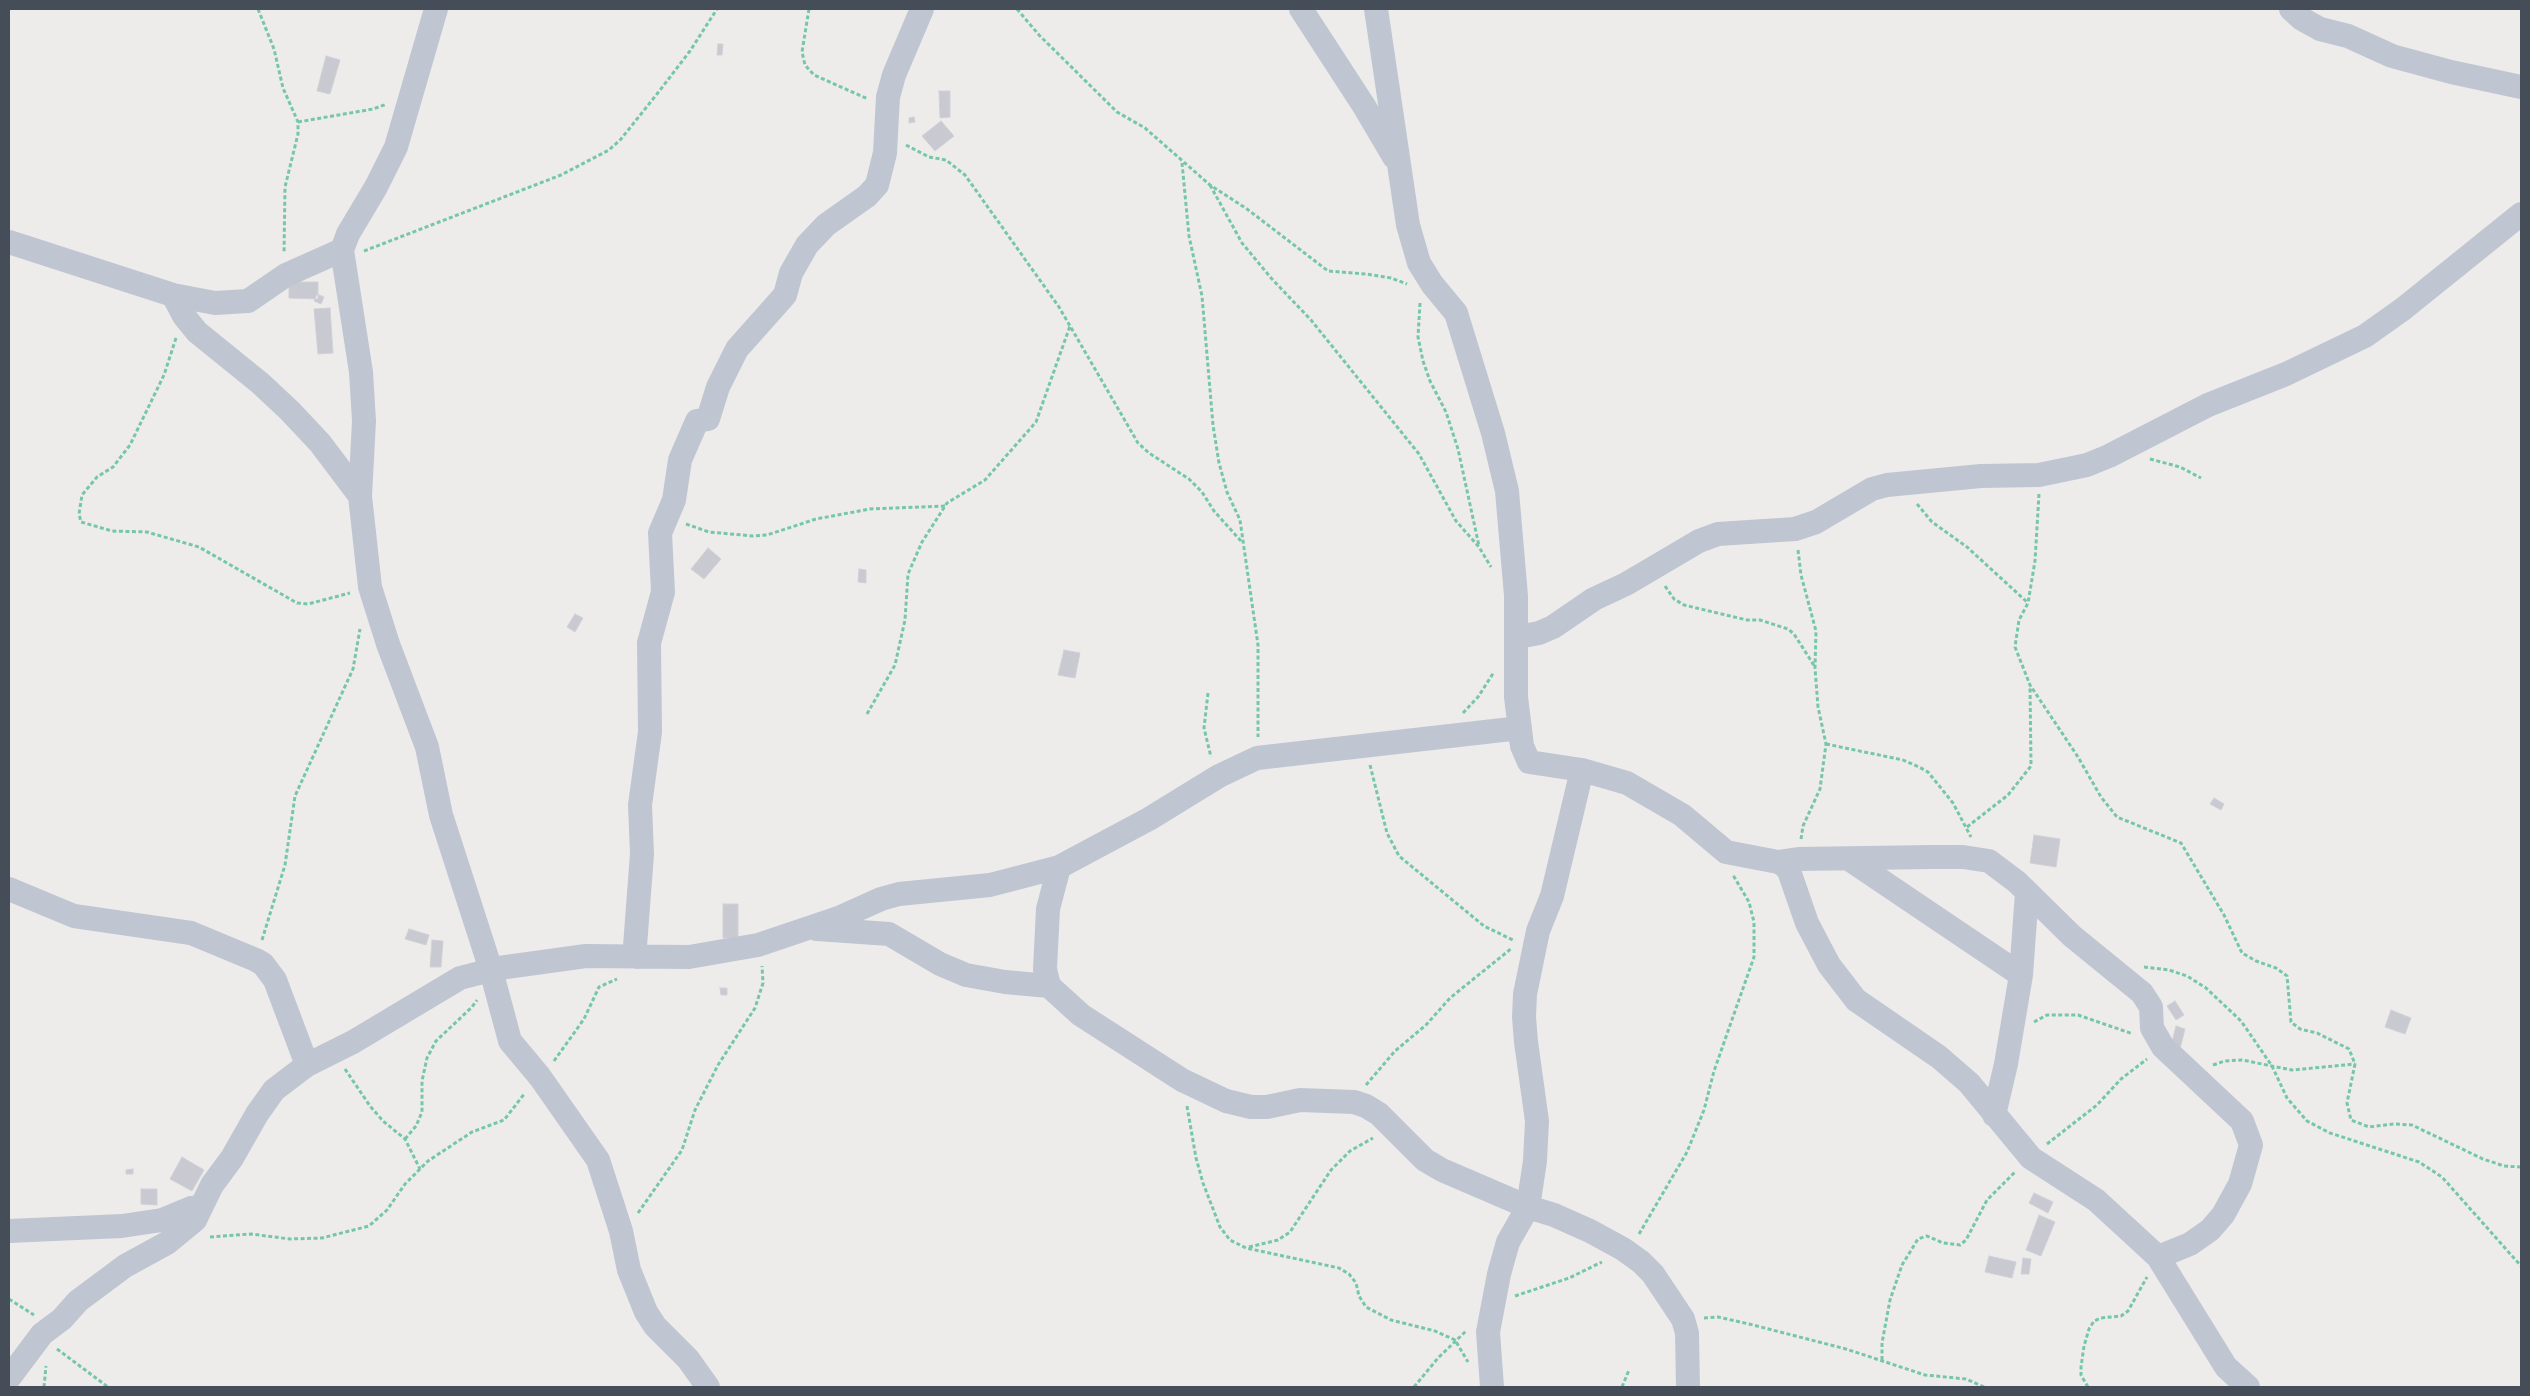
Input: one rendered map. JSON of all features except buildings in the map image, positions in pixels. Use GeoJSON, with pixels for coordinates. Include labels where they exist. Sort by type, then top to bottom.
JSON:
{"type":"FeatureCollection","features":[{"type":"Feature","properties":{"kind":"street"},"geometry":{"type":"LineString","coordinates":[[436,9],[428,30],[412,97],[396,147],[376,187],[348,234],[342,254],[361,372],[364,422],[360,496],[373,597],[427,747],[441,815],[493,978],[510,1041],[540,1077],[598,1160],[620,1231],[629,1270],[646,1312],[655,1326],[688,1359],[708,1387]]}},
{"type":"Feature","properties":{"kind":"street"},"geometry":{"type":"LineString","coordinates":[[638,957],[635,946],[642,854],[640,805],[650,732],[649,643],[663,592],[660,533],[674,500],[680,460],[697,421],[708,418],[718,387],[737,349],[785,295],[791,274],[807,245],[826,225],[867,196],[877,185],[885,153],[887,113],[894,75],[922,9]]}},
{"type":"Feature","properties":{"kind":"street"},"geometry":{"type":"LineString","coordinates":[[1301,9],[1360,98],[1400,167]]}},
{"type":"Feature","properties":{"kind":"street"},"geometry":{"type":"LineString","coordinates":[[1376,9],[1408,225],[1419,263],[1432,284],[1456,313],[1501,462],[1511,528],[1518,637],[1516,697],[1522,746],[1530,762],[1582,770],[1627,783],[1682,815],[1726,852],[1788,860],[1955,857],[1989,861],[2018,882],[2072,936],[2142,993],[2151,1008],[2152,1028],[2160,1042],[2242,1121],[2251,1145],[2240,1184],[2224,1216],[2210,1230],[2190,1244],[2158,1257]]}},
{"type":"Feature","properties":{"kind":"street"},"geometry":{"type":"LineString","coordinates":[[2290,9],[2302,19],[2320,29],[2348,36],[2392,56],[2451,72],[2521,87]]}},
{"type":"Feature","properties":{"kind":"street"},"geometry":{"type":"LineString","coordinates":[[1518,637],[1539,633],[1553,627],[1594,598],[1698,542],[1718,534],[1795,529],[1816,522],[1872,489],[1905,482],[1982,476],[2039,475],[2087,465],[2109,456],[2200,408],[2286,374],[2365,336],[2433,286],[2521,214]]}},
{"type":"Feature","properties":{"kind":"street"},"geometry":{"type":"LineString","coordinates":[[9,242],[173,295],[215,304],[248,302],[285,276],[342,254]]}},
{"type":"Feature","properties":{"kind":"street"},"geometry":{"type":"LineString","coordinates":[[173,295],[184,316],[197,332],[260,383],[290,411],[320,443],[360,496]]}},
{"type":"Feature","properties":{"kind":"street"},"geometry":{"type":"LineString","coordinates":[[9,1378],[42,1334],[62,1320],[78,1301],[125,1266],[167,1243],[184,1231],[195,1220],[212,1186],[232,1158],[274,1090],[308,1064],[460,978],[493,978],[586,956],[688,957],[758,946],[841,917],[880,898],[900,894],[990,885],[1060,867],[1149,819],[1219,776],[1257,758],[1520,728]]}},
{"type":"Feature","properties":{"kind":"street"},"geometry":{"type":"LineString","coordinates":[[1492,1387],[1488,1332],[1508,1242],[1528,1207],[1537,1121],[1526,1042],[1525,994],[1538,932],[1552,896],[1582,770]]}},
{"type":"Feature","properties":{"kind":"street"},"geometry":{"type":"LineString","coordinates":[[1849,859],[2021,974]]}},
{"type":"Feature","properties":{"kind":"street"},"geometry":{"type":"LineString","coordinates":[[1788,860],[1789,871],[1807,923],[1829,965],[1856,1000],[1939,1057],[1969,1083],[2030,1158],[2096,1200],[2158,1257],[2226,1367],[2248,1387]]}},
{"type":"Feature","properties":{"kind":"street"},"geometry":{"type":"LineString","coordinates":[[1060,867],[1048,909],[1045,969],[1049,986],[1081,1015],[1182,1080],[1226,1101],[1251,1107],[1267,1107],[1300,1100],[1354,1102],[1379,1114],[1425,1160],[1442,1170],[1528,1207],[1554,1215],[1623,1249],[1641,1262],[1653,1274],[1683,1319],[1687,1333],[1688,1387]]}},
{"type":"Feature","properties":{"kind":"street"},"geometry":{"type":"LineString","coordinates":[[9,889],[74,916],[191,933],[263,964],[275,980],[308,1064]]}},
{"type":"Feature","properties":{"kind":"street"},"geometry":{"type":"LineString","coordinates":[[1994,1115],[2014,1019],[2021,974],[2027,892]]}},
{"type":"Feature","properties":{"kind":"street"},"geometry":{"type":"LineString","coordinates":[[808,928],[889,934],[940,964],[966,975],[1005,982],[1049,986]]}},
{"type":"Feature","properties":{"kind":"street"},"geometry":{"type":"LineString","coordinates":[[9,1231],[130,1225],[162,1220],[191,1208],[201,1207]]}},
{"type":"Feature","properties":{"kind":"path"},"geometry":{"type":"LineString","coordinates":[[258,9],[274,49],[283,88],[298,122],[298,134],[285,187],[285,276]]}},
{"type":"Feature","properties":{"kind":"path"},"geometry":{"type":"LineString","coordinates":[[342,254],[561,175],[609,150],[622,139],[657,94],[690,51],[718,9]]}},
{"type":"Feature","properties":{"kind":"path"},"geometry":{"type":"LineString","coordinates":[[808,9],[802,52],[805,65],[814,75],[887,113],[903,143],[929,157],[946,160],[965,175],[1070,325],[1138,443],[1149,454],[1189,479],[1202,492],[1214,511],[1242,541]]}},
{"type":"Feature","properties":{"kind":"path"},"geometry":{"type":"LineString","coordinates":[[1017,9],[1112,108],[1152,133],[1182,163],[1210,185],[1246,208],[1328,272],[1366,274],[1391,278],[1410,285]]}},
{"type":"Feature","properties":{"kind":"path"},"geometry":{"type":"LineString","coordinates":[[298,122],[373,109],[412,97]]}},
{"type":"Feature","properties":{"kind":"path"},"geometry":{"type":"LineString","coordinates":[[1182,163],[1189,236],[1203,306],[1212,425],[1227,492],[1240,520],[1258,645],[1257,758]]}},
{"type":"Feature","properties":{"kind":"path"},"geometry":{"type":"LineString","coordinates":[[1210,185],[1242,243],[1271,278],[1311,320],[1419,454],[1456,521],[1479,547],[1494,572]]}},
{"type":"Feature","properties":{"kind":"path"},"geometry":{"type":"LineString","coordinates":[[1419,297],[1418,337],[1423,362],[1430,381],[1446,412],[1458,449],[1479,547]]}},
{"type":"Feature","properties":{"kind":"path"},"geometry":{"type":"LineString","coordinates":[[184,316],[164,375],[130,445],[113,467],[96,477],[82,495],[79,514],[82,522],[112,531],[147,532],[199,547],[297,603],[308,604],[373,597],[361,625],[353,669],[295,796],[285,865],[256,960]]}},
{"type":"Feature","properties":{"kind":"path"},"geometry":{"type":"LineString","coordinates":[[867,714],[895,665],[905,620],[908,574],[914,558],[951,499],[985,480],[1036,422],[1070,325]]}},
{"type":"Feature","properties":{"kind":"path"},"geometry":{"type":"LineString","coordinates":[[2145,458],[2180,467],[2201,478]]}},
{"type":"Feature","properties":{"kind":"path"},"geometry":{"type":"LineString","coordinates":[[2039,475],[2040,510],[2028,603],[2019,620],[2015,648],[2030,685],[2078,757],[2101,798],[2116,817],[2181,843],[2224,916],[2242,953],[2256,961],[2276,968],[2287,976],[2290,1022],[2300,1029],[2317,1033],[2349,1049],[2355,1064],[2347,1103],[2351,1120],[2369,1127],[2394,1124],[2412,1126],[2483,1159],[2504,1166],[2521,1166]]}},
{"type":"Feature","properties":{"kind":"path"},"geometry":{"type":"LineString","coordinates":[[1905,482],[1919,508],[1932,522],[1967,547],[2028,603]]}},
{"type":"Feature","properties":{"kind":"path"},"geometry":{"type":"LineString","coordinates":[[667,517],[710,532],[753,536],[767,535],[816,519],[870,509],[945,506]]}},
{"type":"Feature","properties":{"kind":"path"},"geometry":{"type":"LineString","coordinates":[[1788,860],[1820,789],[1826,744],[1818,707],[1815,668],[1816,631],[1801,575],[1795,529]]}},
{"type":"Feature","properties":{"kind":"path"},"geometry":{"type":"LineString","coordinates":[[1651,569],[1674,599],[1684,605],[1747,620],[1760,620],[1788,629],[1794,634],[1815,668]]}},
{"type":"Feature","properties":{"kind":"path"},"geometry":{"type":"LineString","coordinates":[[1461,715],[1478,697],[1498,666]]}},
{"type":"Feature","properties":{"kind":"path"},"geometry":{"type":"LineString","coordinates":[[1967,828],[2008,795],[2031,766],[2030,685]]}},
{"type":"Feature","properties":{"kind":"path"},"geometry":{"type":"LineString","coordinates":[[1208,693],[1204,728],[1206,744],[1219,776]]}},
{"type":"Feature","properties":{"kind":"path"},"geometry":{"type":"LineString","coordinates":[[1826,744],[1903,760],[1928,772],[1953,803],[1967,828],[1974,846],[1989,861]]}},
{"type":"Feature","properties":{"kind":"path"},"geometry":{"type":"LineString","coordinates":[[1354,1102],[1382,1065],[1426,1025],[1450,998],[1519,942],[1484,926],[1399,856],[1386,833],[1379,808],[1367,745]]}},
{"type":"Feature","properties":{"kind":"path"},"geometry":{"type":"LineString","coordinates":[[1494,1300],[1523,1294],[1569,1278],[1596,1266],[1623,1249],[1640,1233],[1687,1152],[1704,1110],[1714,1071],[1754,957],[1754,922],[1749,902],[1728,865],[1726,852]]}},
{"type":"Feature","properties":{"kind":"path"},"geometry":{"type":"LineString","coordinates":[[620,1231],[635,1218],[682,1150],[695,1110],[718,1064],[755,1008],[763,983],[758,946]]}},
{"type":"Feature","properties":{"kind":"path"},"geometry":{"type":"LineString","coordinates":[[204,1238],[251,1234],[290,1239],[322,1238],[369,1226],[387,1210],[420,1168],[440,1151],[472,1132],[504,1120],[523,1094],[540,1077],[576,1031],[599,987],[619,978],[638,957]]}},
{"type":"Feature","properties":{"kind":"path"},"geometry":{"type":"LineString","coordinates":[[2141,966],[2169,970],[2187,976],[2206,988],[2242,1022],[2272,1066],[2287,1098],[2307,1121],[2330,1133],[2419,1162],[2442,1177],[2464,1199],[2521,1266]]}},
{"type":"Feature","properties":{"kind":"path"},"geometry":{"type":"LineString","coordinates":[[405,1138],[416,1126],[422,1112],[424,1067],[436,1041],[472,1008],[493,978]]}},
{"type":"Feature","properties":{"kind":"path"},"geometry":{"type":"LineString","coordinates":[[1882,1360],[1882,1343],[1890,1300],[1902,1265],[1918,1239],[1927,1236],[1960,1246],[1966,1240],[1987,1200],[2030,1158],[2097,1105],[2160,1042],[2106,1026],[2078,1015],[2047,1015],[2028,1023],[2014,1019]]}},
{"type":"Feature","properties":{"kind":"path"},"geometry":{"type":"LineString","coordinates":[[332,1052],[370,1106],[383,1121],[405,1138],[420,1168]]}},
{"type":"Feature","properties":{"kind":"path"},"geometry":{"type":"LineString","coordinates":[[2208,1066],[2225,1061],[2242,1060],[2292,1070],[2355,1064]]}},
{"type":"Feature","properties":{"kind":"path"},"geometry":{"type":"LineString","coordinates":[[1182,1080],[1196,1158],[1220,1227],[1230,1240],[1246,1248],[1339,1268],[1349,1274],[1356,1283],[1359,1296],[1366,1307],[1391,1320],[1435,1331],[1454,1340],[1469,1364]]}},
{"type":"Feature","properties":{"kind":"path"},"geometry":{"type":"LineString","coordinates":[[1246,1248],[1278,1240],[1290,1232],[1331,1170],[1350,1151],[1392,1127]]}},
{"type":"Feature","properties":{"kind":"path"},"geometry":{"type":"LineString","coordinates":[[2088,1387],[2081,1375],[2081,1367],[2089,1329],[2094,1321],[2121,1316],[2128,1311],[2158,1257]]}},
{"type":"Feature","properties":{"kind":"path"},"geometry":{"type":"LineString","coordinates":[[1687,1333],[1702,1319],[1718,1317],[1882,1360],[1925,1375],[1966,1379],[1984,1387]]}},
{"type":"Feature","properties":{"kind":"path"},"geometry":{"type":"LineString","coordinates":[[1414,1387],[1454,1340],[1469,1330]]}},
{"type":"Feature","properties":{"kind":"path"},"geometry":{"type":"LineString","coordinates":[[55,1344],[57,1352],[108,1387]]}},
{"type":"Feature","properties":{"kind":"path"},"geometry":{"type":"LineString","coordinates":[[1622,1387],[1629,1370]]}}]}
